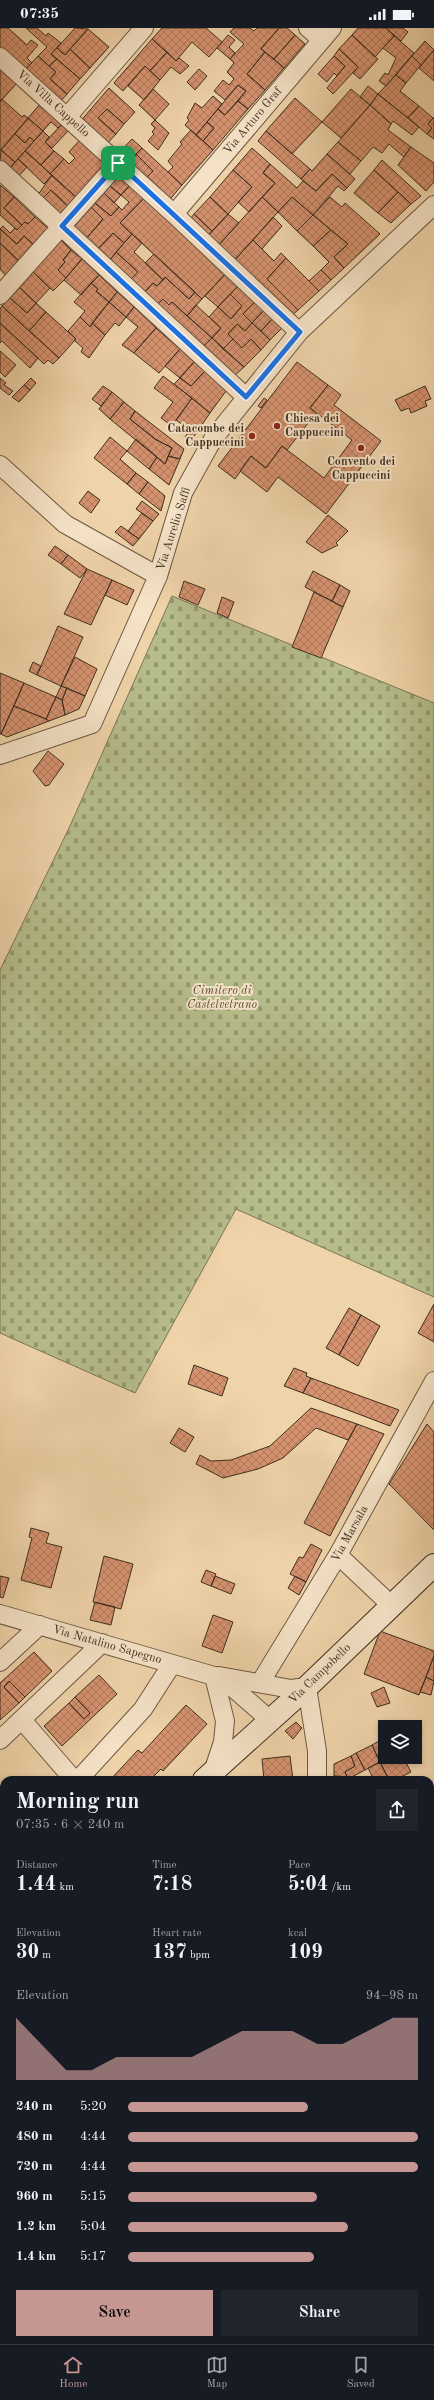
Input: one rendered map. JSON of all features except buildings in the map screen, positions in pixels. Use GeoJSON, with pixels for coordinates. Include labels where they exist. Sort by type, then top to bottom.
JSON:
{"type":"FeatureCollection","features":[{"type":"Feature","properties":{"kind":"main road","name":"Via Campobello"},"geometry":{"type":"LineString","coordinates":[[209,1776],[307,1687],[434,1565]]}},
{"type":"Feature","properties":{"kind":"street"},"geometry":{"type":"LineString","coordinates":[[67,117],[144,28]]}},
{"type":"Feature","properties":{"kind":"street"},"geometry":{"type":"LineString","coordinates":[[308,28],[327,34]]}},
{"type":"Feature","properties":{"kind":"street","name":"Via Arturo Graf"},"geometry":{"type":"LineString","coordinates":[[174,214],[327,34]]}},
{"type":"Feature","properties":{"kind":"street","name":"Via Villa Cappello"},"geometry":{"type":"LineString","coordinates":[[0,57],[174,214],[300,332]]}},
{"type":"Feature","properties":{"kind":"street"},"geometry":{"type":"LineString","coordinates":[[0,295],[118,163]]}},
{"type":"Feature","properties":{"kind":"street"},"geometry":{"type":"LineString","coordinates":[[0,170],[246,397]]}},
{"type":"Feature","properties":{"kind":"street","name":"Via Aurelio Saffi"},"geometry":{"type":"LineString","coordinates":[[0,755],[92,724],[158,576],[183,493],[213,439],[300,332],[430,215]]}},
{"type":"Feature","properties":{"kind":"street"},"geometry":{"type":"LineString","coordinates":[[0,466],[65,524],[158,576]]}},
{"type":"Feature","properties":{"kind":"street","name":"Via Marsala"},"geometry":{"type":"LineString","coordinates":[[260,1684],[338,1555],[434,1381]]}},
{"type":"Feature","properties":{"kind":"street"},"geometry":{"type":"LineString","coordinates":[[338,1555],[391,1605]]}},
{"type":"Feature","properties":{"kind":"street","name":"Via Natalino Sapegno"},"geometry":{"type":"LineString","coordinates":[[0,1614],[214,1676],[291,1689],[307,1687]]}},
{"type":"Feature","properties":{"kind":"street"},"geometry":{"type":"LineString","coordinates":[[0,1662],[40,1625]]}},
{"type":"Feature","properties":{"kind":"street"},"geometry":{"type":"LineString","coordinates":[[0,1740],[102,1643]]}},
{"type":"Feature","properties":{"kind":"street"},"geometry":{"type":"LineString","coordinates":[[82,1776],[143,1709],[172,1664]]}},
{"type":"Feature","properties":{"kind":"street"},"geometry":{"type":"LineString","coordinates":[[209,1776],[223,1742],[225,1721],[214,1676]]}},
{"type":"Feature","properties":{"kind":"street","name":"Via Natalino Sapegno"},"geometry":{"type":"LineString","coordinates":[[214,1676],[231,1686],[270,1720]]}},
{"type":"Feature","properties":{"kind":"street"},"geometry":{"type":"LineString","coordinates":[[307,1687],[316,1751],[317,1776]]}},
{"type":"Feature","properties":{"kind":"street"},"geometry":{"type":"LineString","coordinates":[[22,1720],[71,1776]]}},
{"type":"Feature","properties":{"kind":"green space","name":"Cimitero di Castelvetrano"},"geometry":{"type":"Polygon","coordinates":[[[172,596],[434,703],[434,1297],[236,1209],[135,1393],[0,1333],[0,970],[70,826],[172,596]]]}},
{"type":"Feature","properties":{"kind":"place","name":"Chiesa dei Cappuccini"},"geometry":{"type":"Point","coordinates":[277,426]}},
{"type":"Feature","properties":{"kind":"place","name":"Catacombe dei Cappuccini"},"geometry":{"type":"Point","coordinates":[252,436]}},
{"type":"Feature","properties":{"kind":"place","name":"Convento dei Cappuccini"},"geometry":{"type":"Point","coordinates":[361,448]}},
{"type":"Feature","properties":{"kind":"route"},"geometry":{"type":"LineString","coordinates":[[118,163],[300,332],[246,397],[62,226],[118,163]]}}]}
